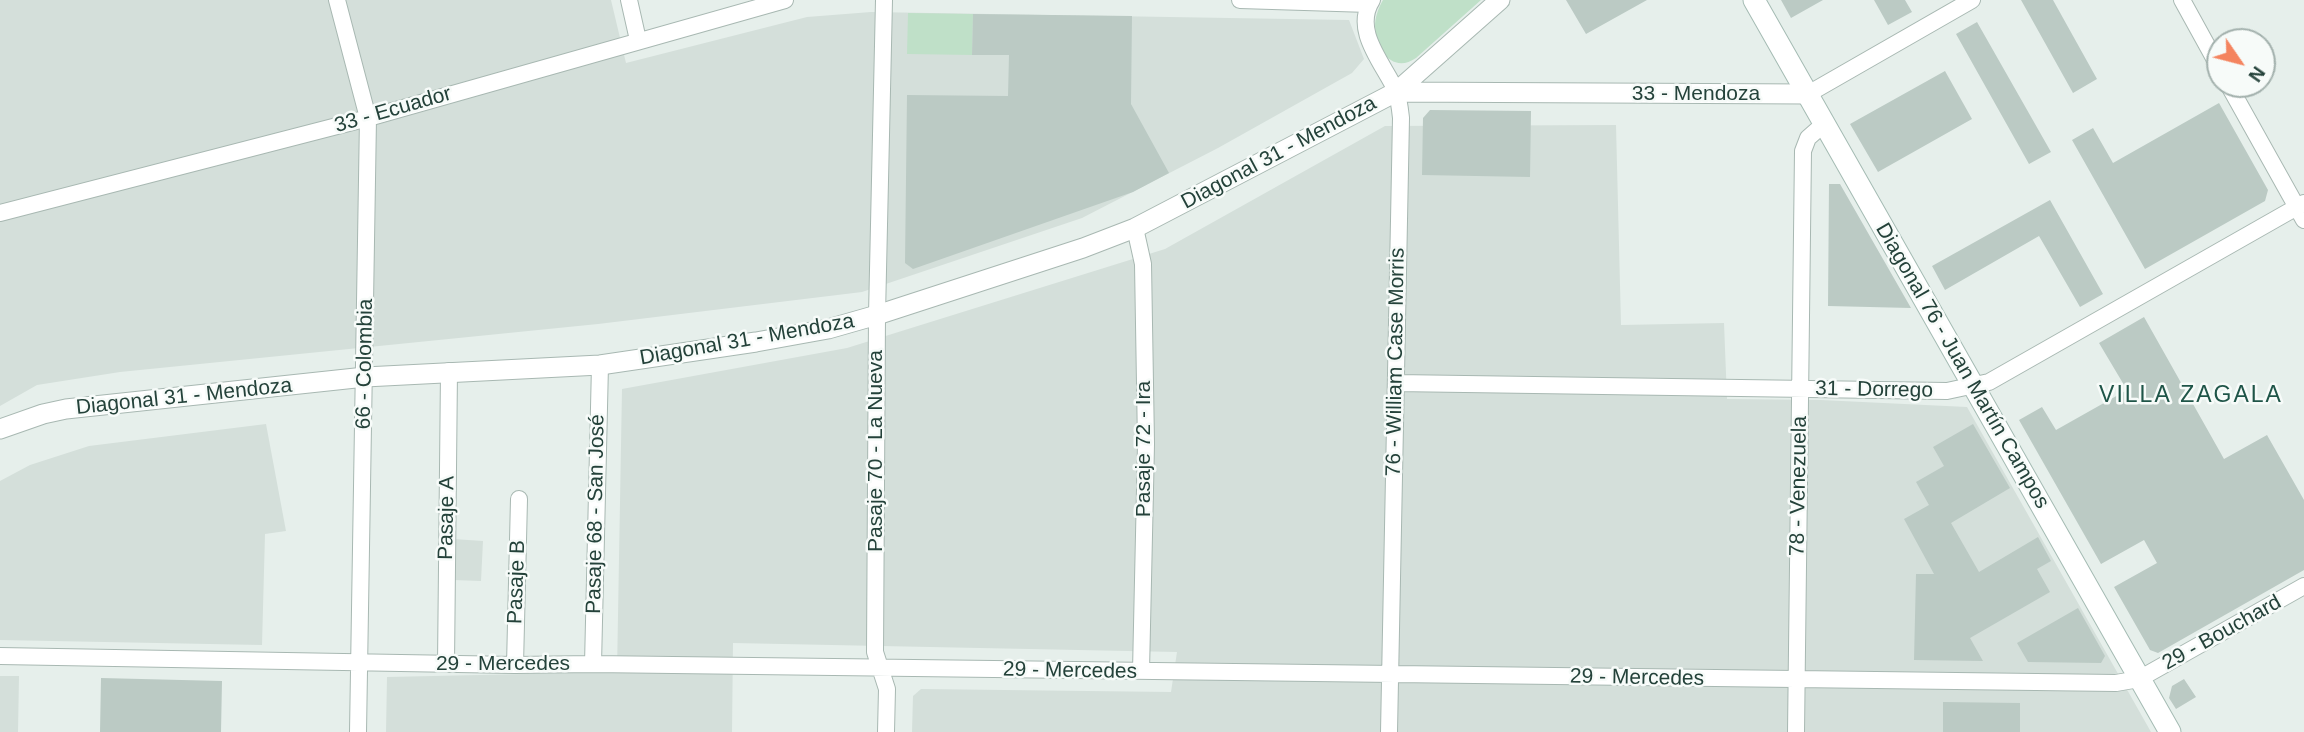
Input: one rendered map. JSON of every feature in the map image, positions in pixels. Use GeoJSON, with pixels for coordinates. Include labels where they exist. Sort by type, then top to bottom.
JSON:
{"type":"FeatureCollection","features":[{"type":"Feature","properties":{"kind":"main road","name":"Diagonal 76 - Juan Martín Campos"},"geometry":{"type":"LineString","coordinates":[[1754,0],[2170,732]]}},
{"type":"Feature","properties":{"kind":"street","name":"66 - Colombia"},"geometry":{"type":"LineString","coordinates":[[337,0],[368,118],[358,732]]}},
{"type":"Feature","properties":{"kind":"street"},"geometry":{"type":"LineString","coordinates":[[629,0],[638,40]]}},
{"type":"Feature","properties":{"kind":"street","name":"33 - Ecuador"},"geometry":{"type":"LineString","coordinates":[[0,213],[368,118],[785,0]]}},
{"type":"Feature","properties":{"kind":"street","name":"Pasaje 70 - La Nueva"},"geometry":{"type":"LineString","coordinates":[[884,0],[877,315],[875,652],[887,689],[886,732]]}},
{"type":"Feature","properties":{"kind":"street"},"geometry":{"type":"LineString","coordinates":[[1240,0],[1370,2]]}},
{"type":"Feature","properties":{"kind":"street","name":"Diagonal 31 - Mendoza"},"geometry":{"type":"LineString","coordinates":[[0,429],[43,414],[66,410],[365,377],[600,365],[768,340],[828,329],[877,315],[1083,248],[1135,228],[1396,92],[1500,0]]}},
{"type":"Feature","properties":{"kind":"street"},"geometry":{"type":"LineString","coordinates":[[1808,94],[1972,0]]}},
{"type":"Feature","properties":{"kind":"street"},"geometry":{"type":"LineString","coordinates":[[2182,0],[2206,44]]}},
{"type":"Feature","properties":{"kind":"street","name":"76 - William Case Morris"},"geometry":{"type":"LineString","coordinates":[[1370,2],[1366,19],[1368,39],[1396,92],[1401,118],[1389,732]]}},
{"type":"Feature","properties":{"kind":"street","name":"33 - Mendoza"},"geometry":{"type":"LineString","coordinates":[[1396,92],[1808,94]]}},
{"type":"Feature","properties":{"kind":"street"},"geometry":{"type":"LineString","coordinates":[[2236,98],[2302,210]]}},
{"type":"Feature","properties":{"kind":"street","name":"78 - Venezuela"},"geometry":{"type":"LineString","coordinates":[[1796,732],[1803,151],[1808,138],[1825,123]]}},
{"type":"Feature","properties":{"kind":"street","name":"31 - Dorrego"},"geometry":{"type":"LineString","coordinates":[[1396,383],[1947,391],[1989,382],[2302,210]]}},
{"type":"Feature","properties":{"kind":"street","name":"Pasaje 72 - Ira"},"geometry":{"type":"LineString","coordinates":[[1135,228],[1143,264],[1146,444],[1141,671]]}},
{"type":"Feature","properties":{"kind":"street","name":"Pasaje 68 - San José"},"geometry":{"type":"LineString","coordinates":[[593,664],[600,365]]}},
{"type":"Feature","properties":{"kind":"street","name":"Pasaje A"},"geometry":{"type":"LineString","coordinates":[[446,664],[449,371]]}},
{"type":"Feature","properties":{"kind":"street","name":"Pasaje B"},"geometry":{"type":"LineString","coordinates":[[515,665],[519,499]]}},
{"type":"Feature","properties":{"kind":"street","name":"29 - Bouchard"},"geometry":{"type":"LineString","coordinates":[[2139,679],[2304,586]]}},
{"type":"Feature","properties":{"kind":"street","name":"29 - Mercedes"},"geometry":{"type":"LineString","coordinates":[[0,656],[1391,676],[2116,683],[2139,679]]}},
{"type":"Feature","properties":{"kind":"shaded area"},"geometry":{"type":"Polygon","coordinates":[[[0,0],[611,0],[626,63],[807,17],[871,12],[1349,20],[1364,59],[1352,73],[1218,148],[1082,218],[862,292],[598,324],[120,372],[37,385],[0,406],[0,0]]]}},
{"type":"Feature","properties":{"kind":"shaded area"},"geometry":{"type":"Polygon","coordinates":[[[1616,125],[1621,325],[1724,323],[1727,399],[1821,400],[1967,407],[2151,732],[912,732],[913,696],[921,689],[1171,692],[1177,652],[733,643],[732,732],[386,732],[387,677],[617,672],[622,389],[847,348],[1165,249],[1385,126],[1616,125]]]}},
{"type":"Feature","properties":{"kind":"shaded area"},"geometry":{"type":"Polygon","coordinates":[[[266,424],[286,531],[265,534],[262,645],[0,640],[0,481],[30,465],[89,446],[266,424]]]}},
{"type":"Feature","properties":{"kind":"shaded area"},"geometry":{"type":"Polygon","coordinates":[[[453,539],[483,541],[481,581],[453,580],[453,539]]]}},
{"type":"Feature","properties":{"kind":"shaded area"},"geometry":{"type":"Polygon","coordinates":[[[0,676],[19,676],[18,732],[0,732],[0,676]]]}},
{"type":"Feature","properties":{"kind":"green space"},"geometry":{"type":"Polygon","coordinates":[[[1383,0],[1481,0],[1416,58],[1400,63],[1387,57],[1376,36],[1376,20],[1383,0]]]}},
{"type":"Feature","properties":{"kind":"green space"},"geometry":{"type":"Polygon","coordinates":[[[908,13],[973,14],[972,55],[907,54],[908,13]]]}},
{"type":"Feature","properties":{"kind":"building"},"geometry":{"type":"Polygon","coordinates":[[[1566,0],[1647,0],[1586,34],[1566,0]]]}},
{"type":"Feature","properties":{"kind":"building"},"geometry":{"type":"Polygon","coordinates":[[[1781,0],[1823,0],[1791,18],[1781,0]]]}},
{"type":"Feature","properties":{"kind":"building"},"geometry":{"type":"Polygon","coordinates":[[[1874,0],[1905,0],[1912,12],[1888,25],[1874,0]]]}},
{"type":"Feature","properties":{"kind":"building"},"geometry":{"type":"Polygon","coordinates":[[[2021,0],[2053,0],[2097,79],[2073,93],[2021,0]]]}},
{"type":"Feature","properties":{"kind":"building"},"geometry":{"type":"Polygon","coordinates":[[[973,14],[1132,16],[1131,104],[1169,173],[1133,192],[913,269],[905,263],[907,95],[1008,96],[1009,55],[972,55],[973,14]]]}},
{"type":"Feature","properties":{"kind":"building"},"geometry":{"type":"Polygon","coordinates":[[[1977,22],[2051,152],[2029,164],[1956,34],[1977,22]]]}},
{"type":"Feature","properties":{"kind":"building"},"geometry":{"type":"Polygon","coordinates":[[[1945,71],[1972,119],[1878,172],[1850,124],[1945,71]]]}},
{"type":"Feature","properties":{"kind":"building"},"geometry":{"type":"Polygon","coordinates":[[[2219,103],[2268,190],[2265,201],[2145,269],[2072,140],[2093,128],[2113,163],[2219,103]]]}},
{"type":"Feature","properties":{"kind":"building"},"geometry":{"type":"Polygon","coordinates":[[[1430,110],[1531,111],[1530,177],[1422,175],[1423,118],[1430,110]]]}},
{"type":"Feature","properties":{"kind":"building"},"geometry":{"type":"Polygon","coordinates":[[[1829,184],[1840,184],[1911,308],[1828,306],[1829,184]]]}},
{"type":"Feature","properties":{"kind":"building"},"geometry":{"type":"Polygon","coordinates":[[[2050,200],[2103,294],[2080,307],[2039,236],[1945,290],[1932,266],[2050,200]]]}},
{"type":"Feature","properties":{"kind":"building"},"geometry":{"type":"Polygon","coordinates":[[[2144,317],[2224,459],[2267,435],[2304,500],[2304,570],[2158,653],[2150,650],[2114,587],[2157,563],[2144,540],[2101,564],[2019,420],[2042,407],[2056,430],[2127,390],[2099,343],[2144,317]]]}},
{"type":"Feature","properties":{"kind":"building"},"geometry":{"type":"Polygon","coordinates":[[[1973,424],[2010,488],[1951,523],[1979,572],[2038,537],[2051,561],[2037,569],[2050,592],[1970,638],[1983,661],[1914,660],[1916,574],[1934,574],[1904,519],[1929,505],[1916,482],[1944,466],[1933,447],[1973,424]]]}},
{"type":"Feature","properties":{"kind":"building"},"geometry":{"type":"Polygon","coordinates":[[[2078,608],[2105,656],[2101,663],[2028,662],[2017,643],[2078,608]]]}},
{"type":"Feature","properties":{"kind":"building"},"geometry":{"type":"Polygon","coordinates":[[[101,678],[222,681],[221,732],[100,732],[101,678]]]}},
{"type":"Feature","properties":{"kind":"building"},"geometry":{"type":"Polygon","coordinates":[[[2184,679],[2196,697],[2176,709],[2169,698],[2172,686],[2184,679]]]}},
{"type":"Feature","properties":{"kind":"building"},"geometry":{"type":"Polygon","coordinates":[[[1943,702],[2020,703],[2020,732],[1943,732],[1943,702]]]}},
{"type":"Feature","properties":{"kind":"district","name":"VILLA ZAGALA"},"geometry":{"type":"Point","coordinates":[2191,396]}}]}
